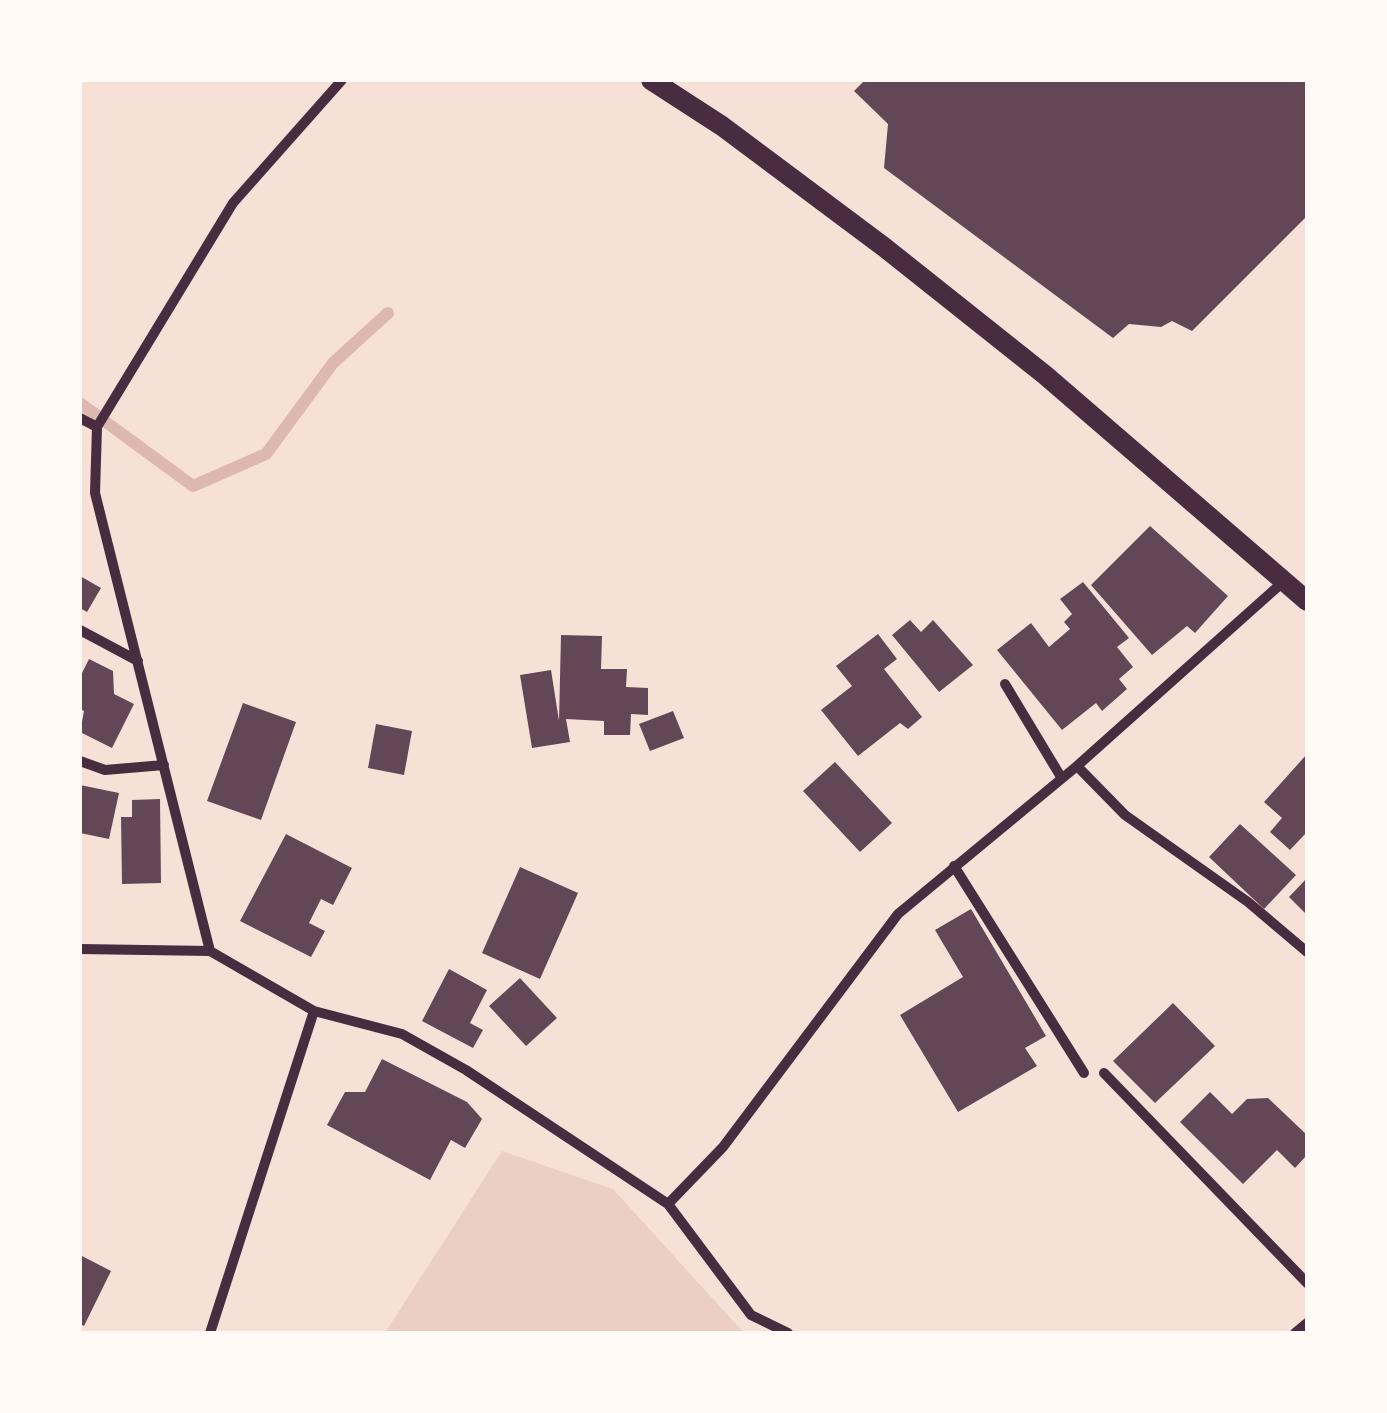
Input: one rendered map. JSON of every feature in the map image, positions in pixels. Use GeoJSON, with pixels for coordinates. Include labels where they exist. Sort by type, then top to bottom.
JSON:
{"type":"FeatureCollection","features":[{"type":"Feature","properties":{"kind":"main road"},"geometry":{"type":"LineString","coordinates":[[651,80],[722,126],[1046,375],[1307,601]]}},
{"type":"Feature","properties":{"kind":"street"},"geometry":{"type":"LineString","coordinates":[[210,951],[95,493],[97,427],[234,203],[342,80]]}},
{"type":"Feature","properties":{"kind":"street"},"geometry":{"type":"LineString","coordinates":[[80,418],[97,427]]}},
{"type":"Feature","properties":{"kind":"street"},"geometry":{"type":"LineString","coordinates":[[668,1204],[723,1147],[898,914],[1076,766],[1283,582]]}},
{"type":"Feature","properties":{"kind":"street"},"geometry":{"type":"LineString","coordinates":[[80,630],[138,661]]}},
{"type":"Feature","properties":{"kind":"street"},"geometry":{"type":"LineString","coordinates":[[1005,684],[1061,777]]}},
{"type":"Feature","properties":{"kind":"street"},"geometry":{"type":"LineString","coordinates":[[80,761],[105,770],[164,765]]}},
{"type":"Feature","properties":{"kind":"street"},"geometry":{"type":"LineString","coordinates":[[1076,766],[1125,816],[1248,902],[1307,952]]}},
{"type":"Feature","properties":{"kind":"street"},"geometry":{"type":"LineString","coordinates":[[954,866],[1084,1073]]}},
{"type":"Feature","properties":{"kind":"street"},"geometry":{"type":"LineString","coordinates":[[80,949],[210,951],[314,1011],[402,1034],[466,1070],[668,1204],[751,1315],[788,1333]]}},
{"type":"Feature","properties":{"kind":"street"},"geometry":{"type":"LineString","coordinates":[[210,1333],[314,1011]]}},
{"type":"Feature","properties":{"kind":"street"},"geometry":{"type":"LineString","coordinates":[[1104,1074],[1307,1283]]}},
{"type":"Feature","properties":{"kind":"street"},"geometry":{"type":"LineString","coordinates":[[1296,1333],[1307,1323]]}},
{"type":"Feature","properties":{"kind":"shaded area"},"geometry":{"type":"Polygon","coordinates":[[[502,1151],[613,1189],[744,1333],[385,1333],[502,1151]]]}},
{"type":"Feature","properties":{"kind":"building"},"geometry":{"type":"Polygon","coordinates":[[[865,80],[1307,80],[1307,216],[1192,331],[1172,321],[1161,327],[1129,324],[1113,338],[884,168],[888,124],[854,91],[865,80]]]}},
{"type":"Feature","properties":{"kind":"building"},"geometry":{"type":"Polygon","coordinates":[[[1150,526],[1228,596],[1195,633],[1187,626],[1152,655],[1091,585],[1150,526]]]}},
{"type":"Feature","properties":{"kind":"building"},"geometry":{"type":"Polygon","coordinates":[[[80,576],[101,588],[87,612],[80,608],[80,576]]]}},
{"type":"Feature","properties":{"kind":"building"},"geometry":{"type":"Polygon","coordinates":[[[1083,582],[1129,638],[1117,647],[1133,667],[1119,679],[1127,689],[1102,711],[1096,703],[1062,730],[997,650],[1031,623],[1049,647],[1070,629],[1064,622],[1072,614],[1060,599],[1083,582]]]}},
{"type":"Feature","properties":{"kind":"building"},"geometry":{"type":"Polygon","coordinates":[[[910,620],[921,632],[933,620],[973,665],[939,692],[892,635],[910,620]]]}},
{"type":"Feature","properties":{"kind":"building"},"geometry":{"type":"Polygon","coordinates":[[[878,634],[897,659],[884,669],[922,717],[908,729],[900,723],[858,756],[821,710],[852,686],[836,666],[878,634]]]}},
{"type":"Feature","properties":{"kind":"building"},"geometry":{"type":"Polygon","coordinates":[[[561,635],[602,636],[601,669],[627,669],[626,687],[648,688],[648,715],[631,714],[630,735],[604,735],[604,721],[566,719],[570,742],[532,748],[520,675],[551,670],[559,721],[561,635]]]}},
{"type":"Feature","properties":{"kind":"building"},"geometry":{"type":"Polygon","coordinates":[[[89,659],[113,671],[114,694],[134,704],[112,748],[80,732],[84,711],[80,709],[80,677],[89,659]]]}},
{"type":"Feature","properties":{"kind":"building"},"geometry":{"type":"Polygon","coordinates":[[[243,703],[296,722],[261,820],[207,801],[243,703]]]}},
{"type":"Feature","properties":{"kind":"building"},"geometry":{"type":"Polygon","coordinates":[[[673,711],[684,738],[650,751],[639,724],[673,711]]]}},
{"type":"Feature","properties":{"kind":"building"},"geometry":{"type":"Polygon","coordinates":[[[376,724],[412,731],[404,775],[368,768],[376,724]]]}},
{"type":"Feature","properties":{"kind":"building"},"geometry":{"type":"Polygon","coordinates":[[[1307,754],[1307,832],[1290,850],[1270,832],[1282,818],[1264,802],[1307,754]]]}},
{"type":"Feature","properties":{"kind":"building"},"geometry":{"type":"Polygon","coordinates":[[[835,762],[892,823],[860,852],[803,791],[835,762]]]}},
{"type":"Feature","properties":{"kind":"building"},"geometry":{"type":"Polygon","coordinates":[[[80,785],[119,793],[109,839],[80,833],[80,785]]]}},
{"type":"Feature","properties":{"kind":"building"},"geometry":{"type":"Polygon","coordinates":[[[160,799],[161,883],[122,884],[121,817],[132,817],[132,800],[160,799]]]}},
{"type":"Feature","properties":{"kind":"building"},"geometry":{"type":"Polygon","coordinates":[[[1240,824],[1296,875],[1264,909],[1209,857],[1240,824]]]}},
{"type":"Feature","properties":{"kind":"building"},"geometry":{"type":"Polygon","coordinates":[[[286,834],[352,868],[333,905],[321,899],[309,923],[325,931],[311,957],[240,921],[286,834]]]}},
{"type":"Feature","properties":{"kind":"building"},"geometry":{"type":"Polygon","coordinates":[[[520,867],[578,893],[540,979],[482,953],[520,867]]]}},
{"type":"Feature","properties":{"kind":"building"},"geometry":{"type":"Polygon","coordinates":[[[1307,878],[1307,915],[1289,897],[1307,878]]]}},
{"type":"Feature","properties":{"kind":"building"},"geometry":{"type":"Polygon","coordinates":[[[971,909],[1046,1036],[1025,1048],[1037,1066],[958,1112],[900,1015],[963,977],[935,930],[971,909]]]}},
{"type":"Feature","properties":{"kind":"building"},"geometry":{"type":"Polygon","coordinates":[[[449,969],[487,990],[470,1023],[483,1030],[473,1048],[422,1021],[449,969]]]}},
{"type":"Feature","properties":{"kind":"building"},"geometry":{"type":"Polygon","coordinates":[[[520,978],[557,1018],[526,1046],[489,1006],[520,978]]]}},
{"type":"Feature","properties":{"kind":"building"},"geometry":{"type":"Polygon","coordinates":[[[1173,1003],[1215,1046],[1155,1103],[1113,1061],[1173,1003]]]}},
{"type":"Feature","properties":{"kind":"building"},"geometry":{"type":"Polygon","coordinates":[[[382,1059],[467,1102],[482,1119],[465,1148],[451,1140],[430,1180],[327,1125],[345,1092],[365,1092],[382,1059]]]}},
{"type":"Feature","properties":{"kind":"building"},"geometry":{"type":"Polygon","coordinates":[[[1210,1092],[1232,1114],[1247,1099],[1268,1098],[1307,1135],[1307,1155],[1295,1168],[1277,1150],[1243,1184],[1180,1122],[1210,1092]]]}},
{"type":"Feature","properties":{"kind":"building"},"geometry":{"type":"Polygon","coordinates":[[[80,1255],[111,1271],[84,1326],[80,1324],[80,1255]]]}},
{"type":"Feature","properties":{"kind":"waterway"},"geometry":{"type":"LineString","coordinates":[[80,403],[193,486],[266,454],[333,363],[388,313]]}}]}
